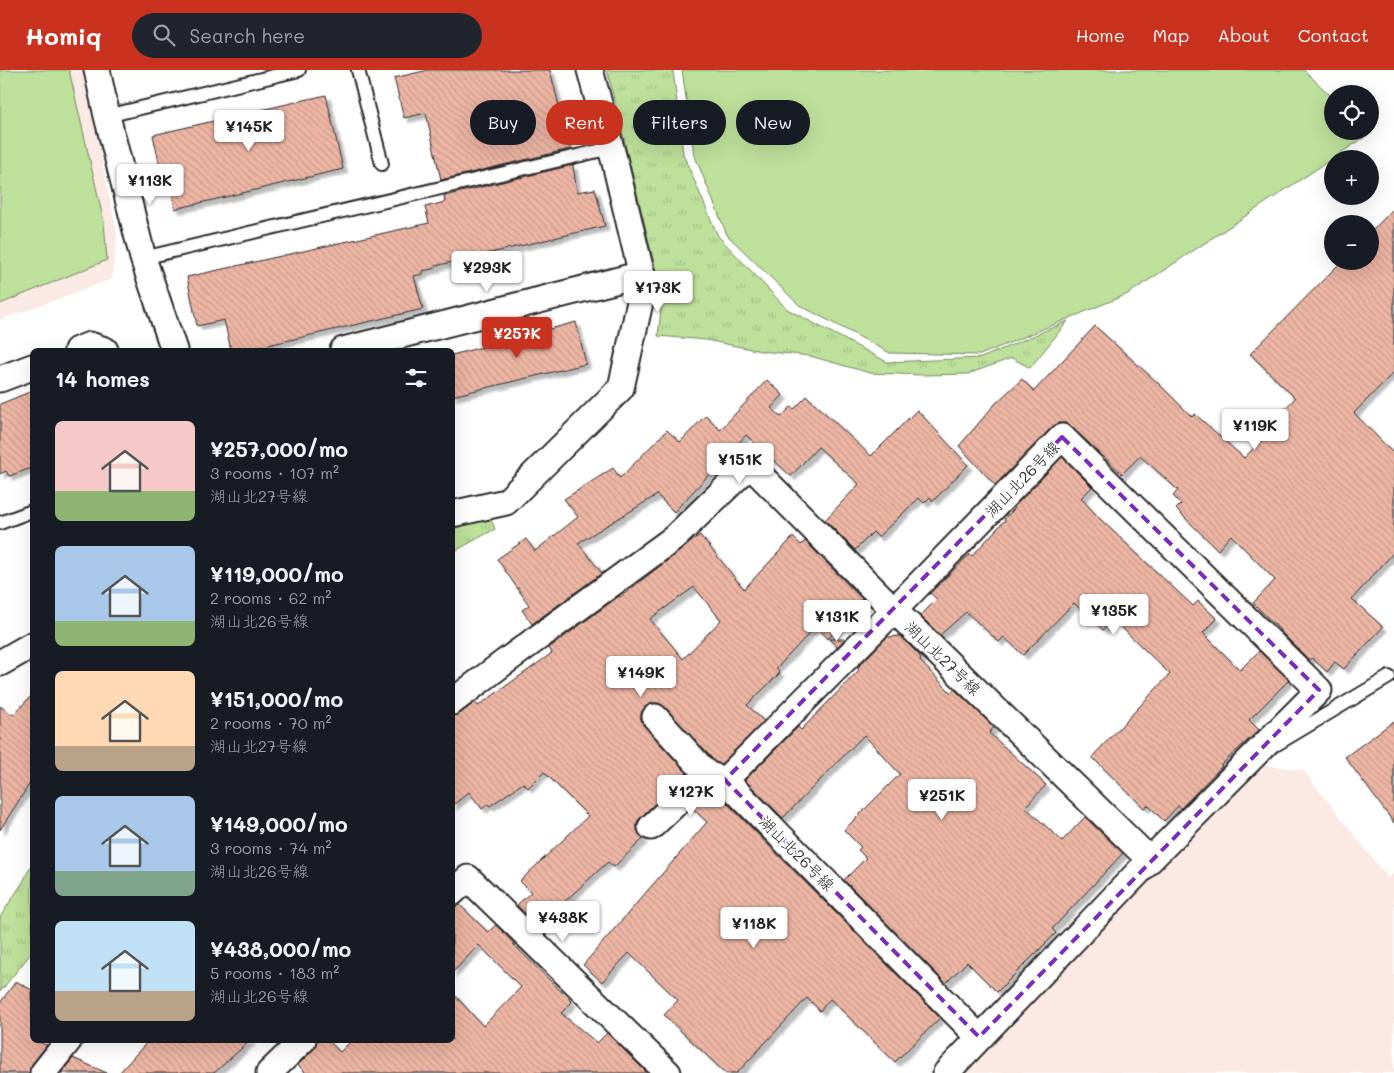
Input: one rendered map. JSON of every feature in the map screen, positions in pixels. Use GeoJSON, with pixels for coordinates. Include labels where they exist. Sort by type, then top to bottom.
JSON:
{"type":"FeatureCollection","features":[{"type":"Feature","properties":{"kind":"street"},"geometry":{"type":"LineString","coordinates":[[97,70],[143,258],[173,348]]}},
{"type":"Feature","properties":{"kind":"street"},"geometry":{"type":"LineString","coordinates":[[455,513],[506,502],[621,388],[644,284],[590,70]]}},
{"type":"Feature","properties":{"kind":"street"},"geometry":{"type":"LineString","coordinates":[[351,348],[642,274]]}},
{"type":"Feature","properties":{"kind":"street"},"geometry":{"type":"LineString","coordinates":[[83,348],[90,345],[99,348]]}},
{"type":"Feature","properties":{"kind":"street"},"geometry":{"type":"LineString","coordinates":[[0,379],[30,368]]}},
{"type":"Feature","properties":{"kind":"street","name":"湖山北26号線"},"geometry":{"type":"LineString","coordinates":[[946,1073],[978,1037],[1150,860],[1319,690],[1062,437],[894,610],[716,777],[978,1037]]}},
{"type":"Feature","properties":{"kind":"street","name":"湖山北27号線"},"geometry":{"type":"LineString","coordinates":[[455,700],[674,538],[750,464],[894,610],[1150,860]]}},
{"type":"Feature","properties":{"kind":"street"},"geometry":{"type":"LineString","coordinates":[[0,663],[30,646]]}},
{"type":"Feature","properties":{"kind":"street"},"geometry":{"type":"LineString","coordinates":[[651,827],[716,777],[655,717]]}},
{"type":"Feature","properties":{"kind":"street"},"geometry":{"type":"LineString","coordinates":[[455,890],[468,878],[668,1073]]}},
{"type":"Feature","properties":{"kind":"street"},"geometry":{"type":"LineString","coordinates":[[43,1073],[67,1043]]}},
{"type":"Feature","properties":{"kind":"street"},"geometry":{"type":"LineString","coordinates":[[269,1073],[300,1043]]}},
{"type":"Feature","properties":{"kind":"lane"},"geometry":{"type":"LineString","coordinates":[[107,116],[299,70]]}},
{"type":"Feature","properties":{"kind":"lane"},"geometry":{"type":"LineString","coordinates":[[358,70],[382,164]]}},
{"type":"Feature","properties":{"kind":"lane"},"geometry":{"type":"LineString","coordinates":[[143,258],[611,148]]}},
{"type":"Feature","properties":{"kind":"lane"},"geometry":{"type":"LineString","coordinates":[[0,523],[30,512]]}},
{"type":"Feature","properties":{"kind":"lane"},"geometry":{"type":"LineString","coordinates":[[1249,760],[1389,677]]}},
{"type":"Feature","properties":{"kind":"highlighted area"},"geometry":{"type":"Polygon","coordinates":[[[1062,437],[1319,690],[979,1037],[725,780],[1062,437]]]}},
{"type":"Feature","properties":{"kind":"shaded area"},"geometry":{"type":"Polygon","coordinates":[[[0,70],[83,70],[117,233],[112,279],[0,320],[0,70]]]}},
{"type":"Feature","properties":{"kind":"shaded area"},"geometry":{"type":"Polygon","coordinates":[[[1260,759],[1266,765],[1303,770],[1388,878],[1394,873],[1394,1073],[966,1073],[986,1052],[996,1029],[1260,759]]]}},
{"type":"Feature","properties":{"kind":"green space"},"geometry":{"type":"Polygon","coordinates":[[[0,70],[69,70],[104,222],[107,260],[0,304],[0,70]]]}},
{"type":"Feature","properties":{"kind":"green space"},"geometry":{"type":"Polygon","coordinates":[[[607,70],[673,70],[677,100],[633,100],[633,145],[682,145],[683,154],[718,236],[787,309],[887,362],[981,358],[1068,321],[1030,368],[1012,358],[968,374],[870,373],[810,356],[761,351],[706,340],[658,336],[661,309],[656,271],[623,136],[623,100],[614,100],[607,70]]]}},
{"type":"Feature","properties":{"kind":"green space"},"geometry":{"type":"Polygon","coordinates":[[[682,70],[1304,70],[1324,89],[1324,140],[1360,140],[1345,150],[1324,150],[1324,164],[1128,294],[980,355],[890,353],[799,305],[727,235],[694,154],[693,145],[726,145],[726,100],[686,100],[682,70]]]}},
{"type":"Feature","properties":{"kind":"green space"},"geometry":{"type":"Polygon","coordinates":[[[490,517],[495,529],[455,551],[455,525],[490,517]]]}},
{"type":"Feature","properties":{"kind":"green space"},"geometry":{"type":"Polygon","coordinates":[[[30,868],[30,954],[0,992],[0,917],[30,868]]]}},
{"type":"Feature","properties":{"kind":"building"},"geometry":{"type":"Polygon","coordinates":[[[428,70],[550,70],[558,100],[546,100],[546,145],[569,145],[570,149],[441,180],[426,113],[404,118],[394,78],[428,70]]]}},
{"type":"Feature","properties":{"kind":"building"},"geometry":{"type":"Polygon","coordinates":[[[326,95],[343,169],[175,209],[169,174],[162,176],[153,135],[326,95]]]}},
{"type":"Feature","properties":{"kind":"building"},"geometry":{"type":"Polygon","coordinates":[[[573,165],[577,192],[595,189],[605,226],[435,266],[436,268],[423,271],[423,274],[414,276],[423,309],[256,348],[231,348],[224,320],[197,326],[187,277],[429,223],[425,207],[445,202],[444,196],[573,165]]]}},
{"type":"Feature","properties":{"kind":"building"},"geometry":{"type":"Polygon","coordinates":[[[1394,208],[1394,372],[1354,413],[1394,454],[1394,552],[1352,599],[1383,627],[1344,669],[1335,662],[1327,672],[1312,658],[1309,660],[1253,603],[1275,580],[1231,535],[1218,550],[1176,509],[1181,504],[1173,496],[1178,490],[1140,456],[1122,474],[1072,427],[1066,423],[1059,423],[1052,427],[995,485],[959,446],[996,403],[1022,379],[1034,391],[1095,326],[1158,383],[1192,417],[1195,414],[1244,458],[1286,415],[1283,411],[1295,398],[1250,354],[1333,270],[1379,270],[1379,224],[1394,208]]]}},
{"type":"Feature","properties":{"kind":"building"},"geometry":{"type":"Polygon","coordinates":[[[576,322],[586,364],[455,395],[455,354],[576,322]]]}},
{"type":"Feature","properties":{"kind":"building"},"geometry":{"type":"Polygon","coordinates":[[[767,380],[783,395],[771,408],[781,417],[791,407],[794,409],[807,396],[871,456],[917,410],[968,465],[933,501],[930,497],[924,503],[919,498],[878,537],[873,532],[855,550],[825,520],[859,484],[818,447],[791,476],[746,435],[674,512],[657,495],[578,543],[602,573],[532,624],[522,610],[529,605],[497,559],[526,539],[535,551],[578,517],[564,499],[613,468],[620,478],[667,430],[680,442],[706,415],[720,430],[767,380]]]}},
{"type":"Feature","properties":{"kind":"building"},"geometry":{"type":"Polygon","coordinates":[[[30,392],[30,469],[9,476],[6,471],[0,474],[0,404],[30,392]]]}},
{"type":"Feature","properties":{"kind":"building"},"geometry":{"type":"Polygon","coordinates":[[[1062,457],[1092,487],[1081,498],[1099,518],[1193,606],[1198,601],[1217,619],[1203,633],[1240,670],[1259,651],[1289,680],[1249,720],[1259,730],[1221,765],[1181,808],[1178,806],[1164,821],[1148,805],[1144,808],[1092,757],[1170,674],[1113,619],[1103,630],[1074,603],[1023,655],[1004,637],[999,642],[966,612],[940,635],[920,616],[937,599],[930,593],[970,554],[972,556],[1005,520],[1014,507],[1062,457]]]}},
{"type":"Feature","properties":{"kind":"building"},"geometry":{"type":"Polygon","coordinates":[[[700,535],[744,589],[793,537],[801,545],[805,541],[863,600],[828,639],[816,626],[776,669],[780,673],[747,705],[764,721],[721,764],[715,762],[665,707],[659,703],[652,703],[645,707],[641,713],[641,720],[644,726],[687,773],[637,822],[637,830],[643,839],[614,867],[608,862],[552,913],[549,911],[535,924],[517,905],[531,892],[520,881],[588,816],[544,772],[528,788],[523,783],[490,806],[488,804],[482,809],[469,792],[455,804],[455,715],[461,713],[475,702],[478,706],[552,653],[549,648],[700,535]],[[694,587],[650,619],[683,659],[721,620],[694,587]]]}},
{"type":"Feature","properties":{"kind":"building"},"geometry":{"type":"Polygon","coordinates":[[[900,636],[919,655],[920,661],[951,693],[954,689],[994,727],[989,733],[1046,785],[1025,807],[1062,841],[1085,817],[1123,853],[1052,929],[1056,933],[997,992],[967,962],[946,983],[844,880],[866,858],[858,850],[861,847],[844,830],[900,774],[864,735],[783,818],[745,780],[798,727],[801,730],[859,670],[857,668],[887,637],[900,636]]]}},
{"type":"Feature","properties":{"kind":"building"},"geometry":{"type":"Polygon","coordinates":[[[829,639],[845,639],[837,647],[829,639]]]}},
{"type":"Feature","properties":{"kind":"building"},"geometry":{"type":"Polygon","coordinates":[[[30,697],[30,783],[0,830],[0,706],[13,715],[30,697]]]}},
{"type":"Feature","properties":{"kind":"building"},"geometry":{"type":"Polygon","coordinates":[[[1394,721],[1394,823],[1345,757],[1394,721]]]}},
{"type":"Feature","properties":{"kind":"building"},"geometry":{"type":"Polygon","coordinates":[[[711,790],[717,793],[940,1018],[895,1062],[830,999],[820,1011],[807,998],[737,1073],[725,1073],[664,1015],[678,1000],[629,953],[602,982],[583,965],[707,822],[692,808],[711,790]]]}},
{"type":"Feature","properties":{"kind":"building"},"geometry":{"type":"Polygon","coordinates":[[[460,905],[488,932],[496,925],[572,1002],[561,1013],[597,1043],[607,1033],[647,1073],[306,1073],[298,1065],[313,1050],[316,1043],[331,1043],[340,1052],[349,1043],[455,1043],[455,995],[483,1026],[521,987],[479,945],[455,970],[455,906],[460,905]]]}},
{"type":"Feature","properties":{"kind":"building"},"geometry":{"type":"Polygon","coordinates":[[[16,981],[30,989],[30,1043],[47,1045],[32,1064],[29,1073],[0,1073],[0,1003],[16,981]]]}},
{"type":"Feature","properties":{"kind":"building"},"geometry":{"type":"Polygon","coordinates":[[[146,1043],[248,1043],[214,1073],[119,1073],[146,1043]]]}},
{"type":"Feature","properties":{"kind":"building"},"geometry":{"type":"Polygon","coordinates":[[[73,1058],[107,1073],[61,1073],[73,1058]]]}}]}
